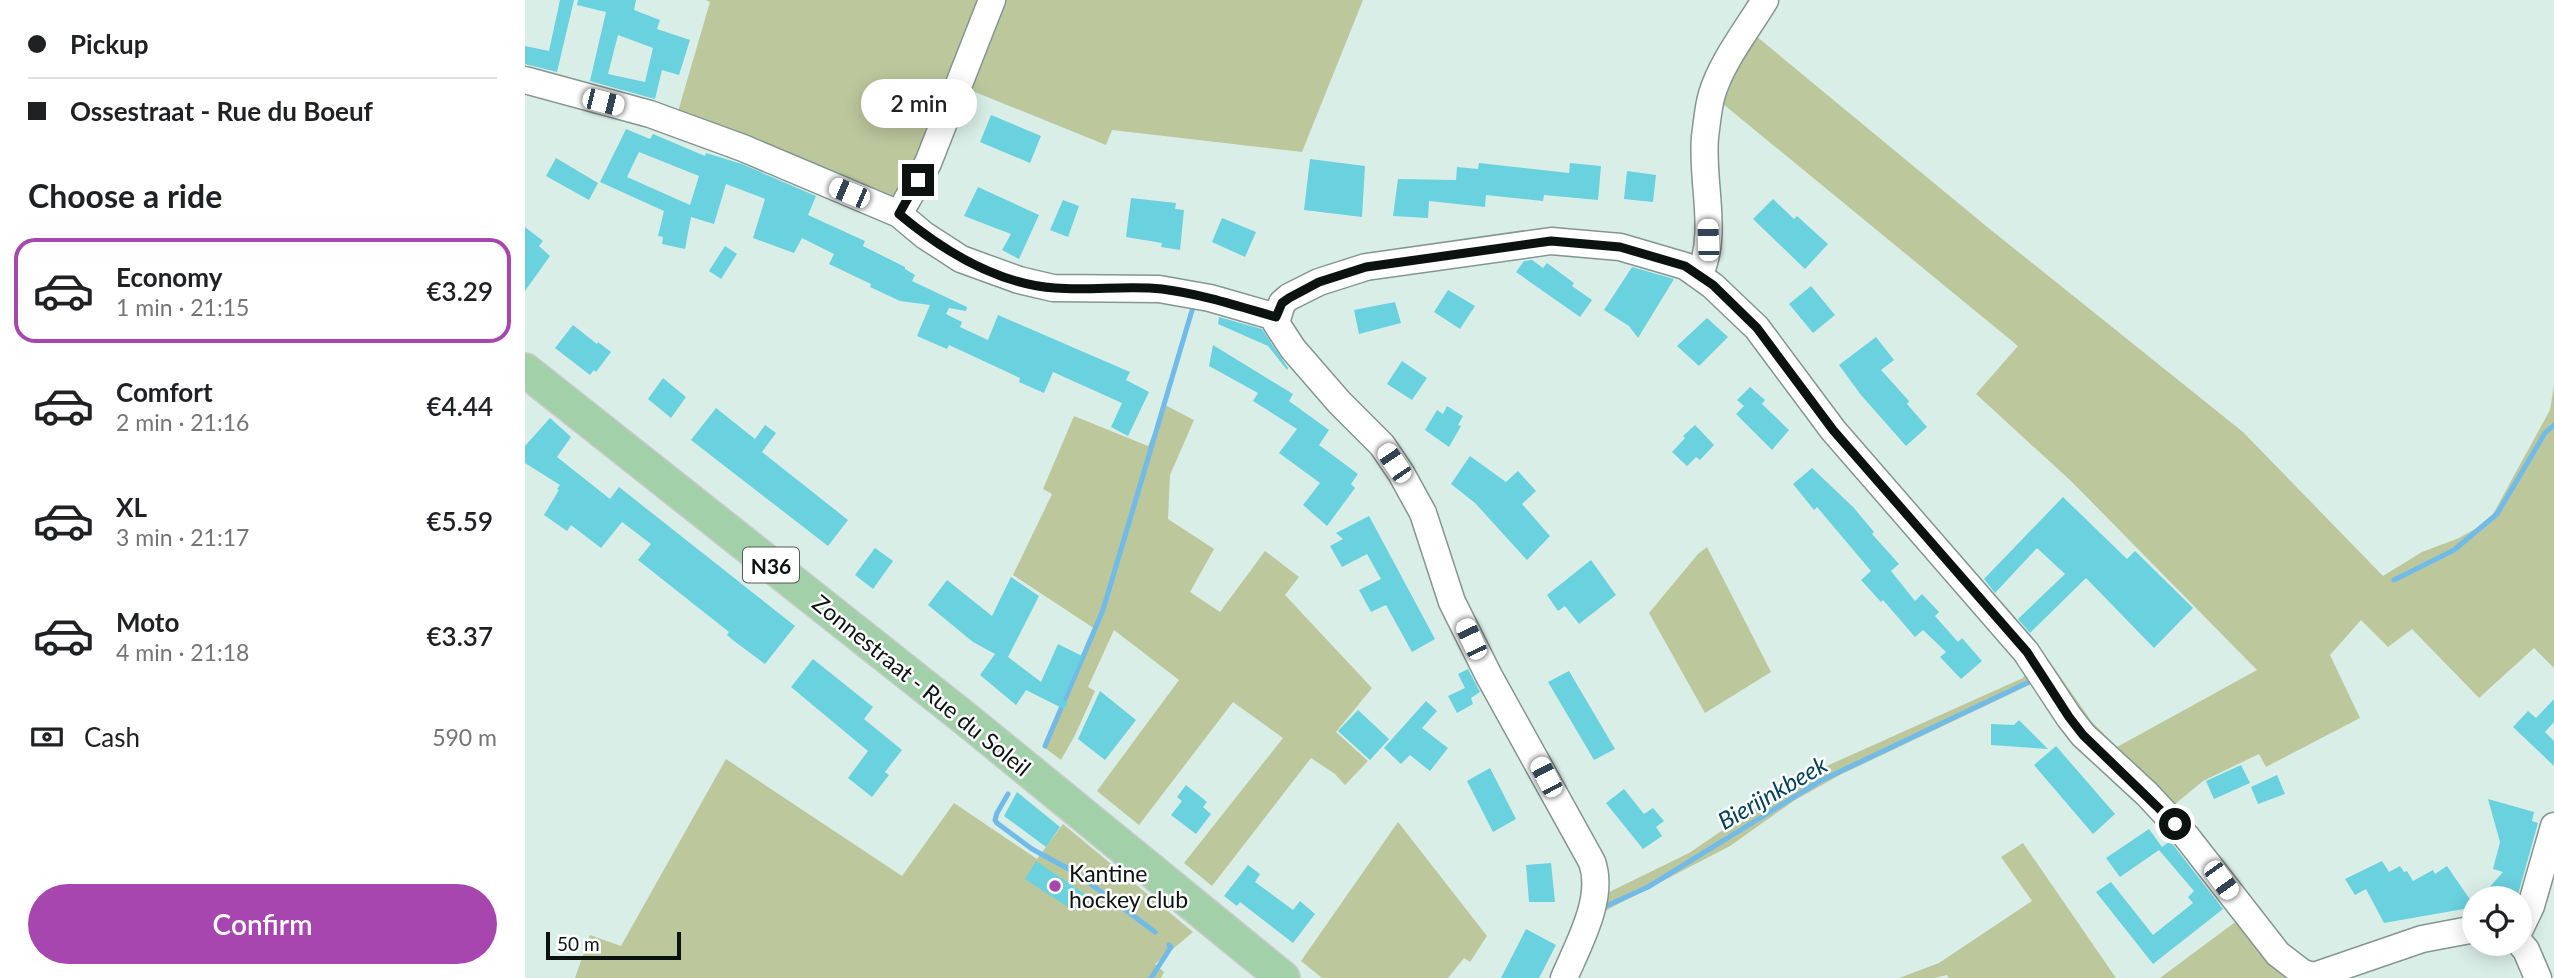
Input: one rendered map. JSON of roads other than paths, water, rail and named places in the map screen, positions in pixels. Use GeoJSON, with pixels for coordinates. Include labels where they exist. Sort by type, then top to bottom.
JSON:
{"type":"FeatureCollection","features":[{"type":"Feature","properties":{"kind":"main road","name":"Zonnestraat - Rue du Soleil"},"geometry":{"type":"LineString","coordinates":[[525,370],[1017,760],[1283,978]]}},
{"type":"Feature","properties":{"kind":"street"},"geometry":{"type":"LineString","coordinates":[[899,214],[928,163],[992,0]]}},
{"type":"Feature","properties":{"kind":"street"},"geometry":{"type":"LineString","coordinates":[[1699,276],[1706,261],[1708,240],[1705,141],[1712,94],[1724,68],[1765,0]]}},
{"type":"Feature","properties":{"kind":"street"},"geometry":{"type":"LineString","coordinates":[[525,80],[650,114],[698,131],[899,214],[961,259],[1019,280],[1053,288],[1159,289],[1225,302],[1276,317]]}},
{"type":"Feature","properties":{"kind":"street"},"geometry":{"type":"LineString","coordinates":[[1564,978],[1595,899],[1597,880],[1592,862],[1489,676],[1452,602],[1423,513],[1401,473],[1382,445],[1339,402],[1277,328],[1276,317],[1282,303],[1342,274],[1387,264],[1540,242],[1585,242],[1620,247],[1685,266],[1713,285],[1757,328],[1833,430],[2027,652],[2083,735],[2179,828],[2278,954],[2303,973],[2314,976],[2422,939],[2462,931]]}},
{"type":"Feature","properties":{"kind":"street"},"geometry":{"type":"LineString","coordinates":[[2532,903],[2554,826]]}},
{"type":"Feature","properties":{"kind":"street"},"geometry":{"type":"LineString","coordinates":[[2529,956],[2538,978]]}},
{"type":"Feature","properties":{"kind":"waterway"},"geometry":{"type":"LineString","coordinates":[[1045,746],[1103,610],[1193,307]]}},
{"type":"Feature","properties":{"kind":"waterway","name":"Bierijnkbeek"},"geometry":{"type":"LineString","coordinates":[[2394,580],[2454,550],[2497,514],[2545,433],[2554,425]]}},
{"type":"Feature","properties":{"kind":"waterway","name":"Bierijnkbeek"},"geometry":{"type":"LineString","coordinates":[[1603,909],[1648,887],[1820,781],[2031,681]]}},
{"type":"Feature","properties":{"kind":"waterway"},"geometry":{"type":"LineString","coordinates":[[1008,794],[997,813],[997,823],[1032,849],[1076,873],[1155,932]]}},
{"type":"Feature","properties":{"kind":"waterway"},"geometry":{"type":"LineString","coordinates":[[1151,978],[1171,947],[1169,945]]}},
{"type":"Feature","properties":{"kind":"place","name":"Kantine hockey club"},"geometry":{"type":"Point","coordinates":[1055,886]}}]}
